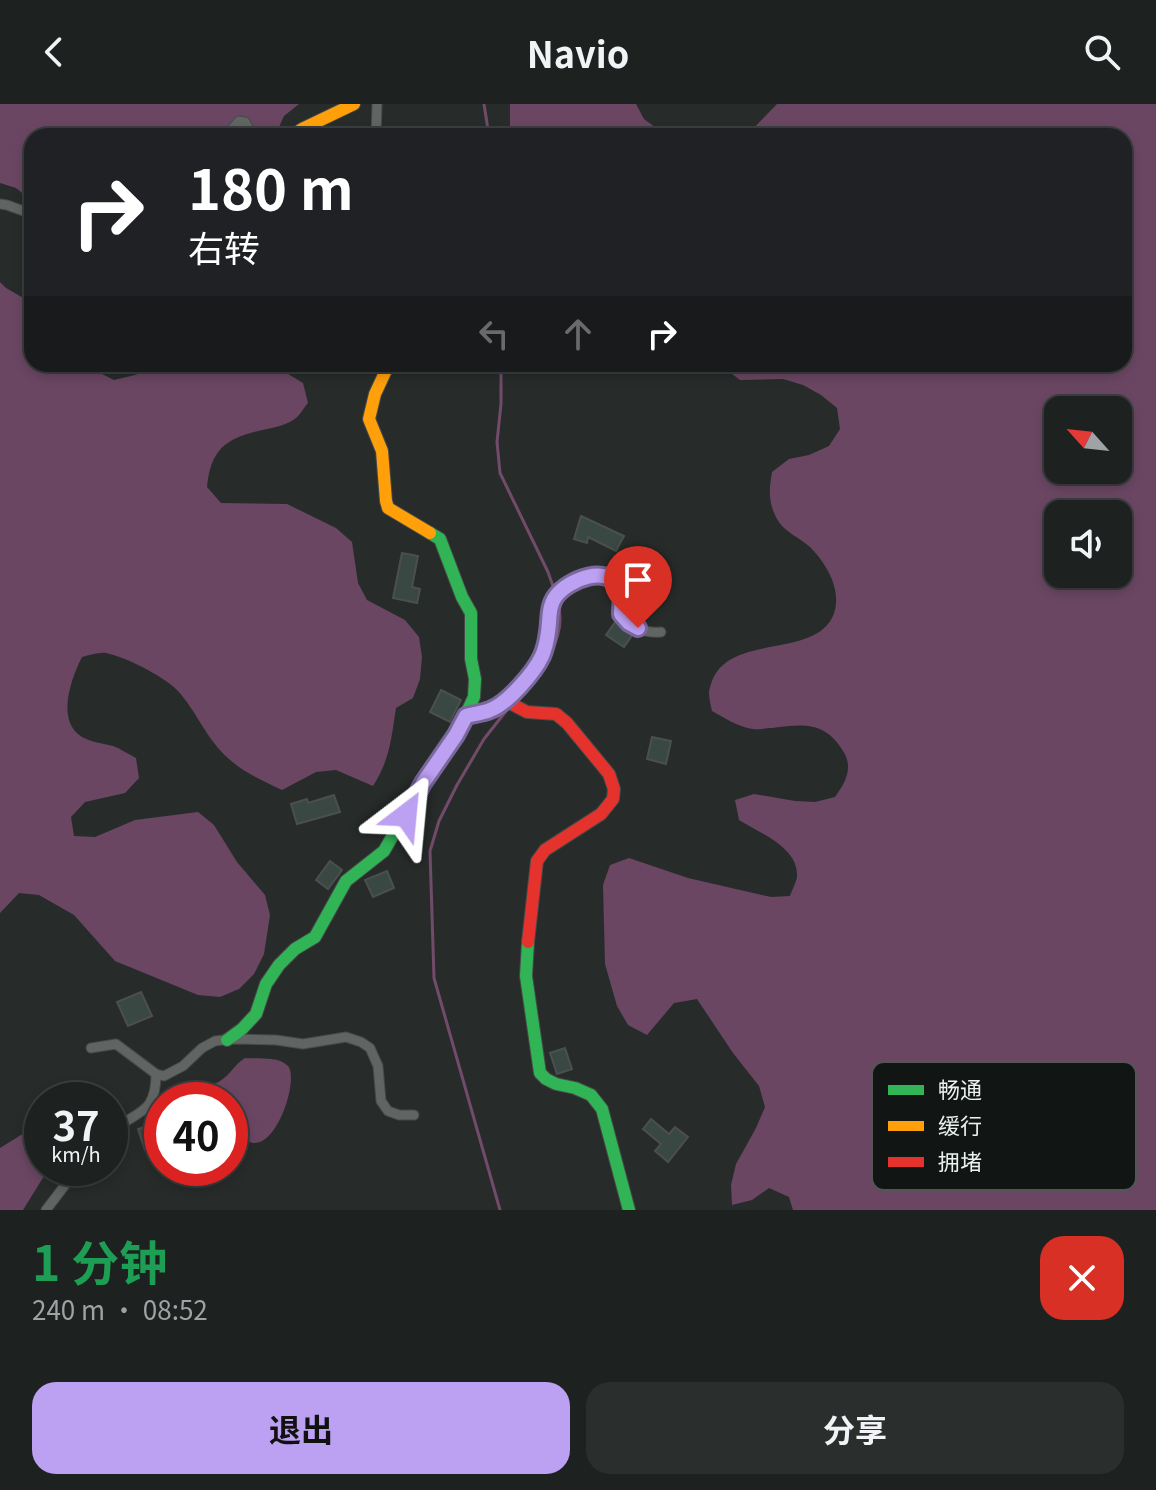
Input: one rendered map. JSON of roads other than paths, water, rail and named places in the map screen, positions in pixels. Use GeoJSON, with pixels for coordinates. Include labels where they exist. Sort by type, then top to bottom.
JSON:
{"type":"FeatureCollection","features":[{"type":"Feature","properties":{"kind":"street"},"geometry":{"type":"LineString","coordinates":[[304,128],[354,104]]}},
{"type":"Feature","properties":{"kind":"street"},"geometry":{"type":"LineString","coordinates":[[376,128],[377,104]]}},
{"type":"Feature","properties":{"kind":"street"},"geometry":{"type":"LineString","coordinates":[[233,128],[239,121],[245,122],[248,128]]}},
{"type":"Feature","properties":{"kind":"street"},"geometry":{"type":"LineString","coordinates":[[0,204],[24,211]]}},
{"type":"Feature","properties":{"kind":"street"},"geometry":{"type":"LineString","coordinates":[[227,1040],[256,1014],[266,984],[279,965],[295,949],[315,937],[346,881],[384,851],[423,783],[456,735],[474,697],[471,613],[440,539],[388,508],[384,497],[383,455],[369,419],[375,394],[385,372]]}},
{"type":"Feature","properties":{"kind":"street"},"geometry":{"type":"LineString","coordinates":[[466,716],[510,704],[542,656],[550,608],[557,595],[573,581],[593,576],[614,582],[621,591],[621,614],[629,623],[650,633],[661,632]]}},
{"type":"Feature","properties":{"kind":"street"},"geometry":{"type":"LineString","coordinates":[[510,704],[527,712],[556,714],[609,774],[614,789],[613,799],[601,814],[545,850],[537,861],[526,976],[540,1073],[556,1084],[591,1095],[602,1109],[629,1210]]}},
{"type":"Feature","properties":{"kind":"street"},"geometry":{"type":"LineString","coordinates":[[91,1048],[116,1044],[156,1074],[164,1076],[183,1066],[202,1048],[215,1041],[276,1040],[303,1044],[346,1037],[370,1048],[378,1066],[381,1101],[388,1111],[414,1115]]}},
{"type":"Feature","properties":{"kind":"street"},"geometry":{"type":"LineString","coordinates":[[128,1122],[150,1105],[156,1092],[156,1074]]}},
{"type":"Feature","properties":{"kind":"street"},"geometry":{"type":"LineString","coordinates":[[46,1210],[63,1186]]}},
{"type":"Feature","properties":{"kind":"waterway"},"geometry":{"type":"LineString","coordinates":[[484,104],[488,128]]}},
{"type":"Feature","properties":{"kind":"waterway"},"geometry":{"type":"LineString","coordinates":[[501,372],[497,442],[500,473],[555,592]]}},
{"type":"Feature","properties":{"kind":"waterway"},"geometry":{"type":"LineString","coordinates":[[515,700],[543,666],[556,641],[560,613],[557,599]]}},
{"type":"Feature","properties":{"kind":"waterway"},"geometry":{"type":"LineString","coordinates":[[500,1210],[434,978],[430,851],[439,821],[457,785],[484,739],[510,706]]}}]}
